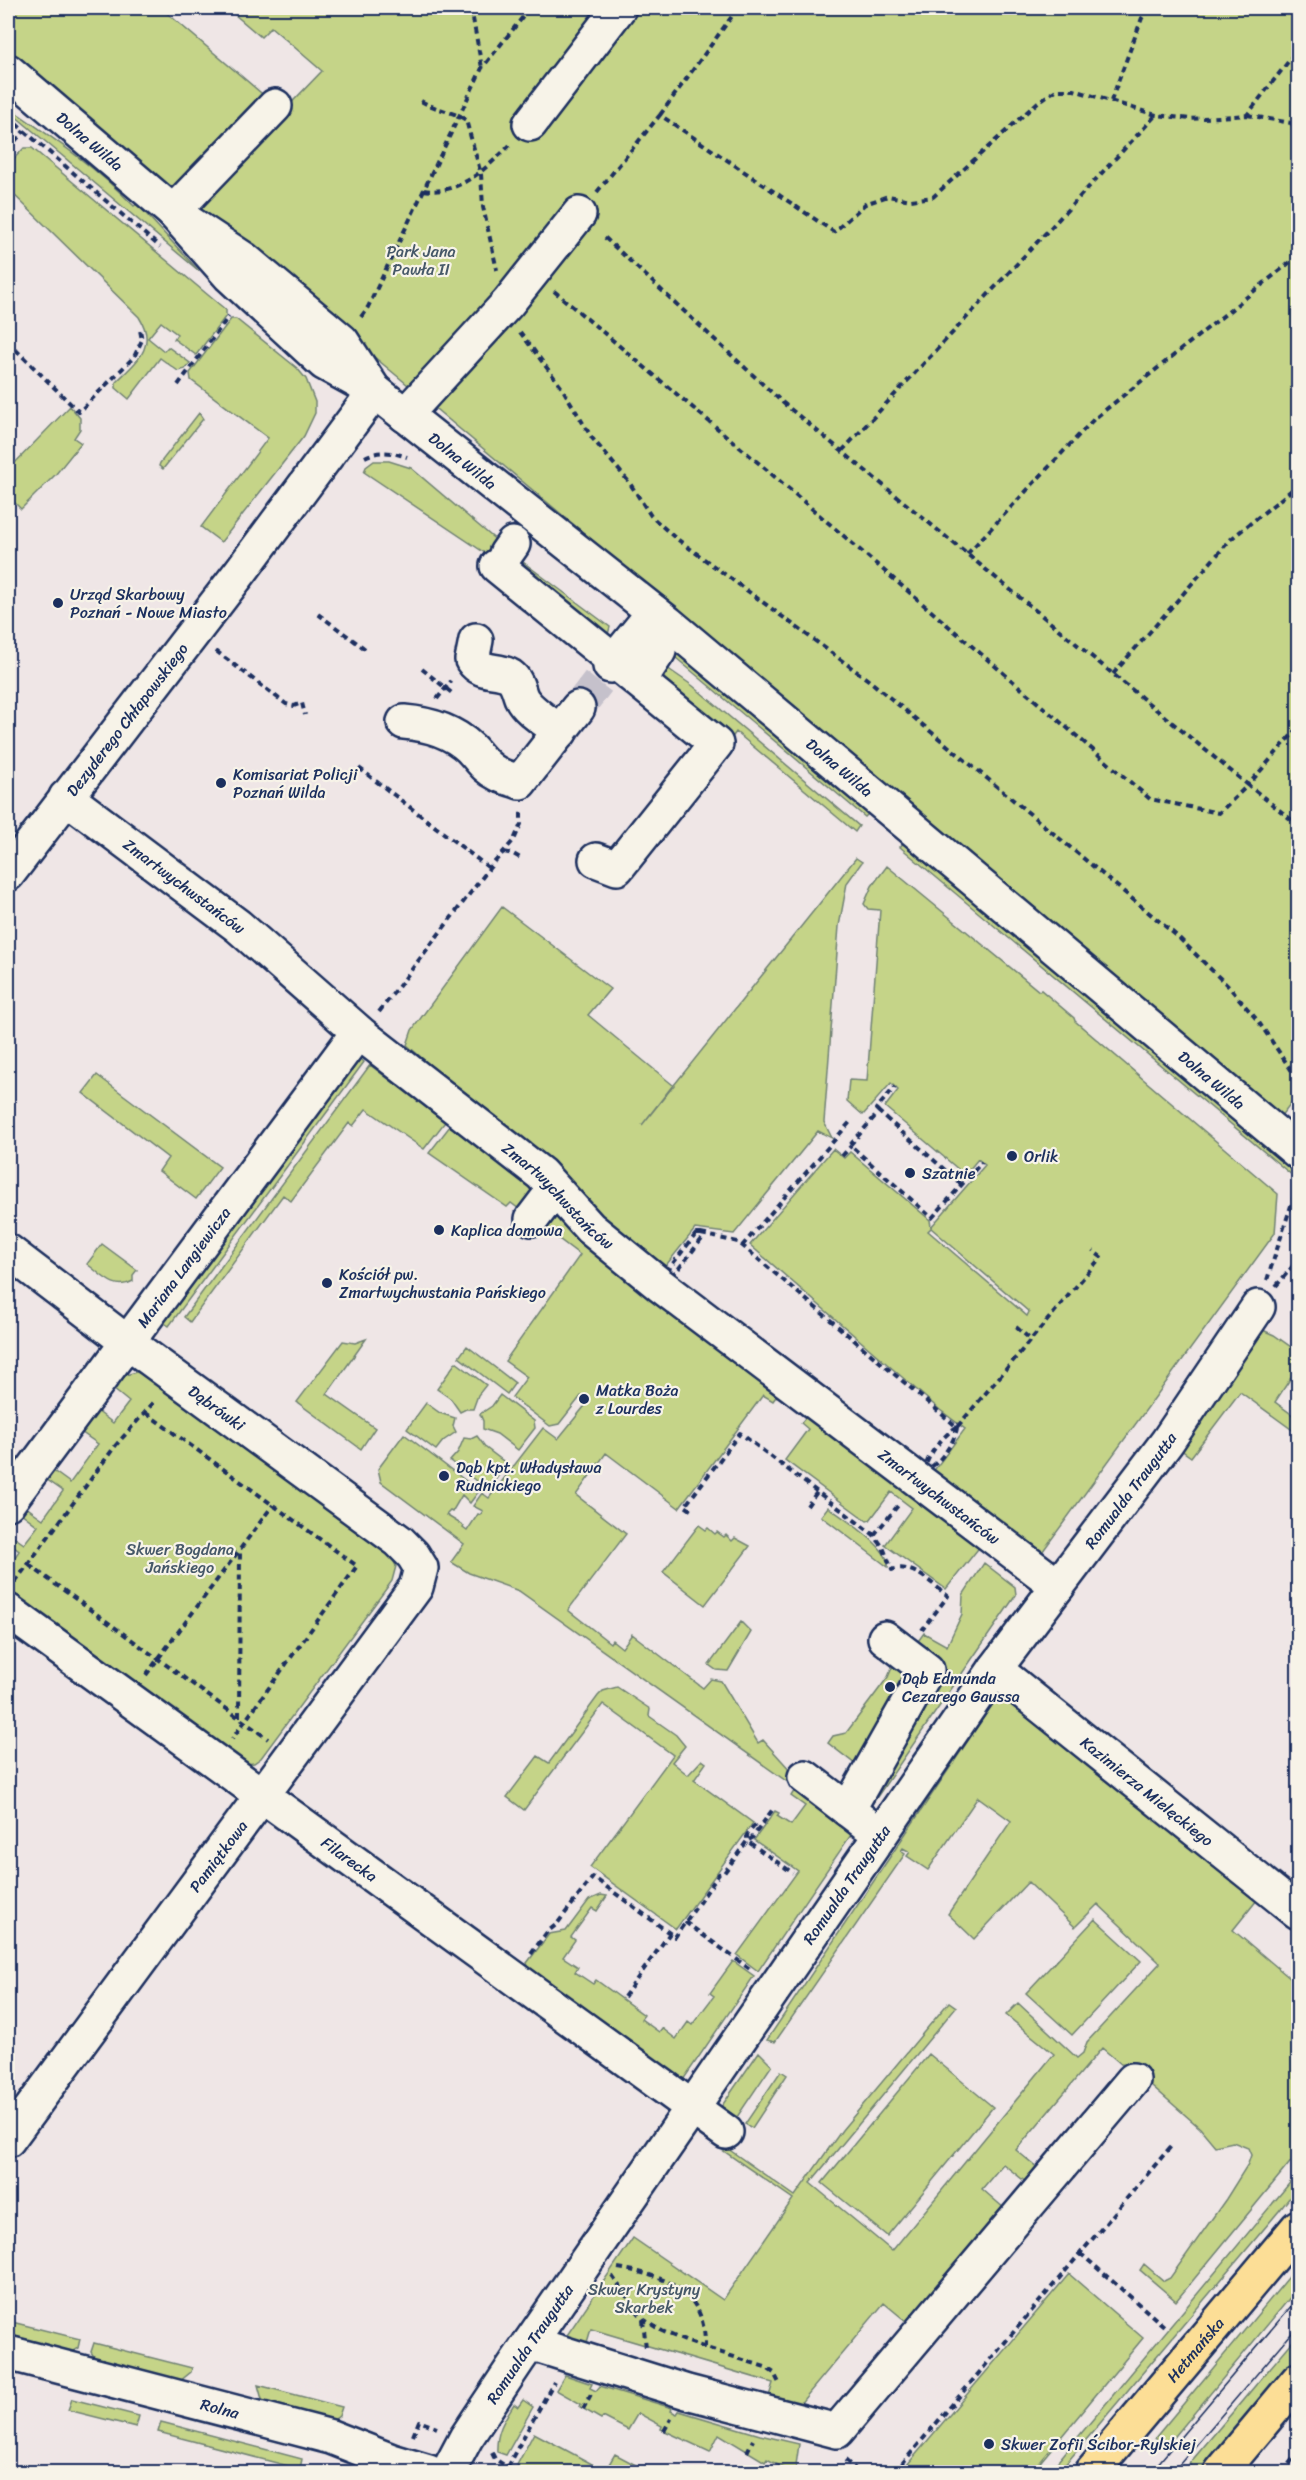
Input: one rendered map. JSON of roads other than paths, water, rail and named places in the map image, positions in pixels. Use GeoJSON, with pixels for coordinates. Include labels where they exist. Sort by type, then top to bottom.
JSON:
{"type":"FeatureCollection","features":[{"type":"Feature","properties":{"kind":"main road","name":"Hetmańska"},"geometry":{"type":"LineString","coordinates":[[1092,2472],[1299,2227]]}},
{"type":"Feature","properties":{"kind":"main road"},"geometry":{"type":"LineString","coordinates":[[1221,2472],[1299,2380]]}},
{"type":"Feature","properties":{"kind":"street"},"geometry":{"type":"LineString","coordinates":[[530,124],[619,8]]}},
{"type":"Feature","properties":{"kind":"street","name":"Dolna Wilda"},"geometry":{"type":"LineString","coordinates":[[8,71],[173,212],[230,276],[324,363],[375,391],[654,612],[1299,1152]]}},
{"type":"Feature","properties":{"kind":"street"},"geometry":{"type":"LineString","coordinates":[[173,212],[275,106]]}},
{"type":"Feature","properties":{"kind":"street"},"geometry":{"type":"LineString","coordinates":[[405,416],[508,303],[579,214]]}},
{"type":"Feature","properties":{"kind":"street","name":"Dezyderego Chłapowskiego"},"geometry":{"type":"LineString","coordinates":[[8,874],[241,572],[375,391]]}},
{"type":"Feature","properties":{"kind":"street"},"geometry":{"type":"LineString","coordinates":[[506,555],[716,744],[617,868],[596,860]]}},
{"type":"Feature","properties":{"kind":"street"},"geometry":{"type":"LineString","coordinates":[[610,666],[654,612]]}},
{"type":"Feature","properties":{"kind":"street"},"geometry":{"type":"LineString","coordinates":[[411,723],[447,732],[498,774],[520,782],[569,720],[522,699],[518,685],[511,676],[486,671],[476,666],[472,660],[474,647]]}},
{"type":"Feature","properties":{"kind":"street","name":"Zmartwychwstańców"},"geometry":{"type":"LineString","coordinates":[[66,797],[238,926],[359,1033],[541,1173],[590,1228],[660,1285],[1058,1586]]}},
{"type":"Feature","properties":{"kind":"street","name":"Mariana Langiewicza"},"geometry":{"type":"LineString","coordinates":[[8,1503],[359,1033]]}},
{"type":"Feature","properties":{"kind":"street"},"geometry":{"type":"LineString","coordinates":[[532,1219],[554,1190]]}},
{"type":"Feature","properties":{"kind":"street","name":"Dąbrówki"},"geometry":{"type":"LineString","coordinates":[[8,1251],[127,1342],[399,1540],[421,1568]]}},
{"type":"Feature","properties":{"kind":"street","name":"Romualda Traugutta"},"geometry":{"type":"LineString","coordinates":[[448,2472],[466,2438],[530,2343],[995,1669],[1167,1442],[1258,1307]]}},
{"type":"Feature","properties":{"kind":"street","name":"Pamiątkowa"},"geometry":{"type":"LineString","coordinates":[[8,2140],[416,1587],[421,1568]]}},
{"type":"Feature","properties":{"kind":"street","name":"Filarecka"},"geometry":{"type":"LineString","coordinates":[[8,1611],[726,2132]]}},
{"type":"Feature","properties":{"kind":"street"},"geometry":{"type":"LineString","coordinates":[[848,1810],[927,1670],[901,1638]]}},
{"type":"Feature","properties":{"kind":"street","name":"Kazimierza Mielęckiego"},"geometry":{"type":"LineString","coordinates":[[995,1669],[1299,1912]]}},
{"type":"Feature","properties":{"kind":"street"},"geometry":{"type":"LineString","coordinates":[[805,1777],[881,1834]]}},
{"type":"Feature","properties":{"kind":"street"},"geometry":{"type":"LineString","coordinates":[[530,2343],[687,2392],[837,2431],[1133,2080]]}},
{"type":"Feature","properties":{"kind":"street","name":"Rolna"},"geometry":{"type":"LineString","coordinates":[[8,2353],[331,2437],[392,2461],[429,2472]]}},
{"type":"Feature","properties":{"kind":"tunnel"},"geometry":{"type":"LineString","coordinates":[[578,708],[610,666]]}},
{"type":"Feature","properties":{"kind":"tram line"},"geometry":{"type":"LineString","coordinates":[[1151,2472],[1298,2298]]}},
{"type":"Feature","properties":{"kind":"tram line"},"geometry":{"type":"LineString","coordinates":[[1173,2472],[1298,2326]]}},
{"type":"Feature","properties":{"kind":"place","name":"Urząd Skarbowy Poznań - Nowe Miasto"},"geometry":{"type":"Point","coordinates":[58,603]}},
{"type":"Feature","properties":{"kind":"place","name":"Komisariat Policji Poznań Wilda"},"geometry":{"type":"Point","coordinates":[221,783]}},
{"type":"Feature","properties":{"kind":"place","name":"Orlik"},"geometry":{"type":"Point","coordinates":[1012,1156]}},
{"type":"Feature","properties":{"kind":"place","name":"Szatnie"},"geometry":{"type":"Point","coordinates":[910,1173]}},
{"type":"Feature","properties":{"kind":"place","name":"Kaplica domowa"},"geometry":{"type":"Point","coordinates":[439,1230]}},
{"type":"Feature","properties":{"kind":"place","name":"Kościół pw. Zmartwychwstania Pańskiego"},"geometry":{"type":"Point","coordinates":[327,1283]}},
{"type":"Feature","properties":{"kind":"place","name":"Matka Boża z Lourdes"},"geometry":{"type":"Point","coordinates":[584,1399]}},
{"type":"Feature","properties":{"kind":"place","name":"Dąb kpt. Władysława Rudnickiego"},"geometry":{"type":"Point","coordinates":[444,1476]}},
{"type":"Feature","properties":{"kind":"place","name":"Dąb Edmunda Cezarego Gaussa"},"geometry":{"type":"Point","coordinates":[890,1687]}},
{"type":"Feature","properties":{"kind":"place","name":"Skwer Zofii Ścibor-Rylskiej"},"geometry":{"type":"Point","coordinates":[989,2444]}},
{"type":"Feature","properties":{"kind":"park label","name":"Park Jana Pawła II"},"geometry":{"type":"Point","coordinates":[421,260]}},
{"type":"Feature","properties":{"kind":"park label","name":"Skwer Bogdana Jańskiego"},"geometry":{"type":"Point","coordinates":[180,1558]}},
{"type":"Feature","properties":{"kind":"park label","name":"Skwer Krystyny Skarbek"},"geometry":{"type":"Point","coordinates":[644,2298]}}]}
